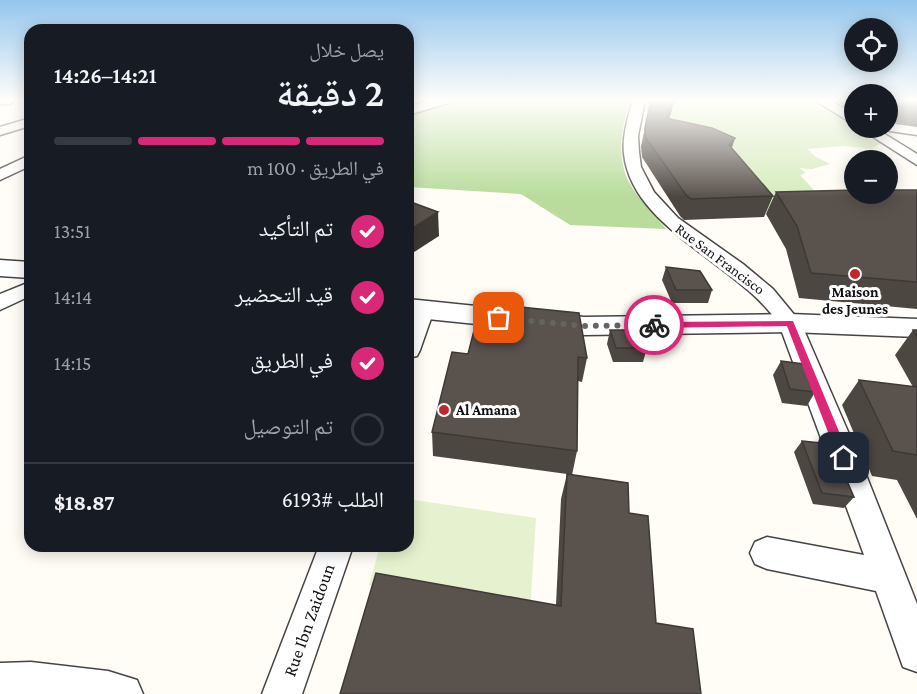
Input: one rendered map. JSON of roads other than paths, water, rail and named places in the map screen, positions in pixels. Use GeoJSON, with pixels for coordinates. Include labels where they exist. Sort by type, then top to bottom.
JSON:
{"type":"FeatureCollection","features":[{"type":"Feature","properties":{"kind":"street","name":"Rue San Francisco"},"geometry":{"type":"LineString","coordinates":[[632,132],[630,150],[632,168],[648,198],[678,228],[765,291],[790,323],[890,577],[917,653]]}},
{"type":"Feature","properties":{"kind":"street"},"geometry":{"type":"LineString","coordinates":[[882,138],[917,160]]}},
{"type":"Feature","properties":{"kind":"street"},"geometry":{"type":"LineString","coordinates":[[900,149],[917,149]]}},
{"type":"Feature","properties":{"kind":"street"},"geometry":{"type":"LineString","coordinates":[[0,160],[24,150]]}},
{"type":"Feature","properties":{"kind":"street"},"geometry":{"type":"LineString","coordinates":[[0,160],[24,162]]}},
{"type":"Feature","properties":{"kind":"street"},"geometry":{"type":"LineString","coordinates":[[0,176],[24,163]]}},
{"type":"Feature","properties":{"kind":"street"},"geometry":{"type":"LineString","coordinates":[[0,268],[24,270]]}},
{"type":"Feature","properties":{"kind":"street"},"geometry":{"type":"LineString","coordinates":[[0,303],[24,291]]}},
{"type":"Feature","properties":{"kind":"street"},"geometry":{"type":"LineString","coordinates":[[416,309],[584,326],[790,323],[917,328]]}},
{"type":"Feature","properties":{"kind":"street","name":"Rue Ibn Zaidoun"},"geometry":{"type":"LineString","coordinates":[[282,694],[334,552]]}},
{"type":"Feature","properties":{"kind":"street"},"geometry":{"type":"LineString","coordinates":[[767,553],[890,577]]}},
{"type":"Feature","properties":{"kind":"street"},"geometry":{"type":"LineString","coordinates":[[0,683],[24,681],[85,687],[123,694]]}},
{"type":"Feature","properties":{"kind":"place","name":"Maison des Jeunes"},"geometry":{"type":"Point","coordinates":[855,274]}},
{"type":"Feature","properties":{"kind":"place","name":"Al Amana"},"geometry":{"type":"Point","coordinates":[444,410]}}]}
